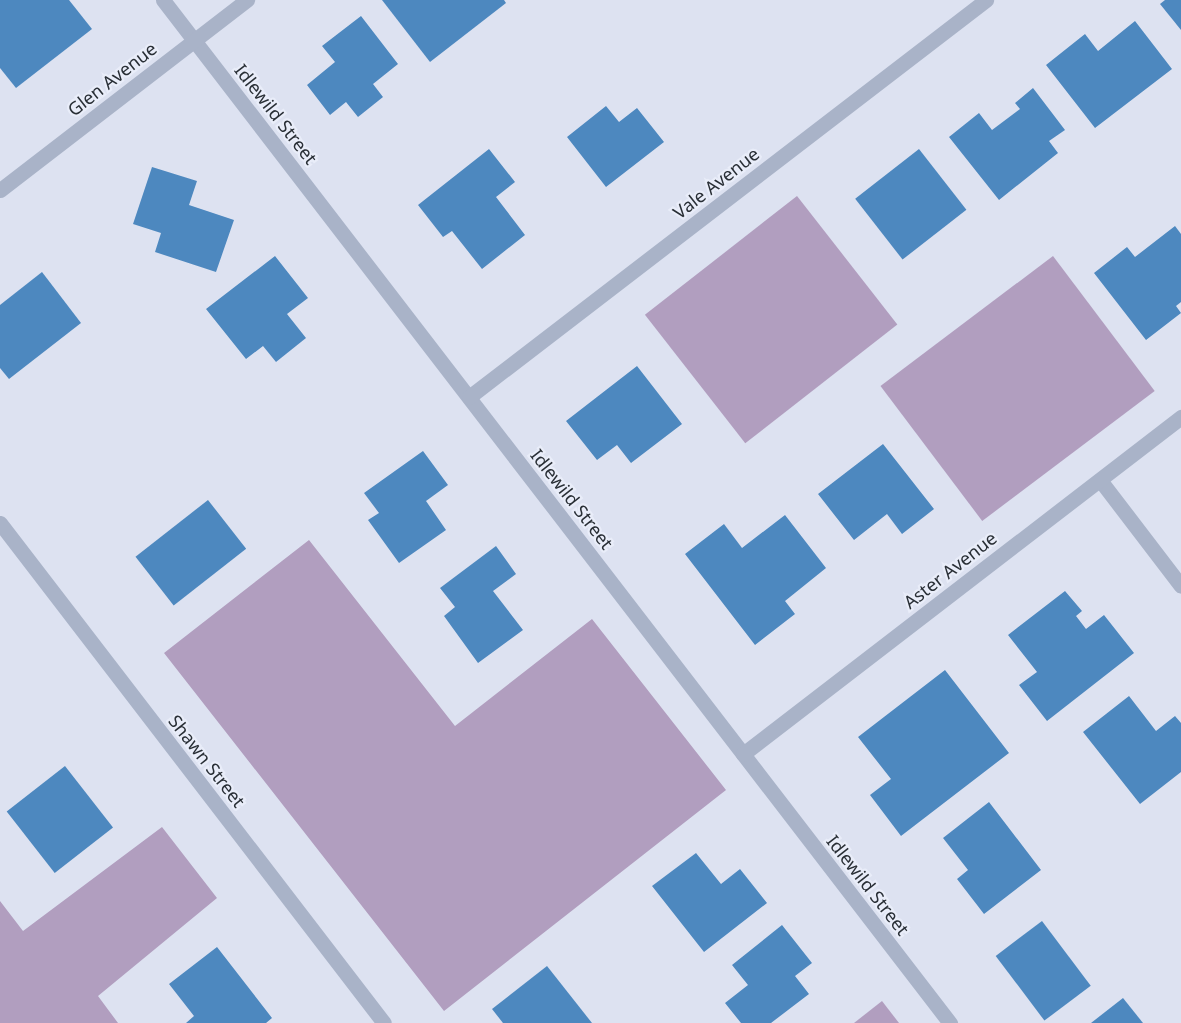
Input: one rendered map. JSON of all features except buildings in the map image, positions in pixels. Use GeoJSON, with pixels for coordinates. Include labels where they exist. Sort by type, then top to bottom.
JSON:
{"type":"FeatureCollection","features":[{"type":"Feature","properties":{"kind":"street","name":"Idlewild Street"},"geometry":{"type":"LineString","coordinates":[[163,0],[950,1023]]}},
{"type":"Feature","properties":{"kind":"street","name":"Glen Avenue"},"geometry":{"type":"LineString","coordinates":[[0,190],[247,0]]}},
{"type":"Feature","properties":{"kind":"street","name":"Vale Avenue"},"geometry":{"type":"LineString","coordinates":[[469,397],[986,0]]}},
{"type":"Feature","properties":{"kind":"street","name":"Aster Avenue"},"geometry":{"type":"LineString","coordinates":[[742,754],[1181,417]]}},
{"type":"Feature","properties":{"kind":"street"},"geometry":{"type":"LineString","coordinates":[[1100,480],[1181,586]]}},
{"type":"Feature","properties":{"kind":"street","name":"Shawn Street"},"geometry":{"type":"LineString","coordinates":[[0,523],[384,1023]]}},
{"type":"Feature","properties":{"kind":"shaded area"},"geometry":{"type":"Polygon","coordinates":[[[797,196],[897,324],[745,443],[645,315],[797,196]]]}},
{"type":"Feature","properties":{"kind":"shaded area"},"geometry":{"type":"Polygon","coordinates":[[[1053,256],[1155,391],[982,521],[880,386],[1053,256]]]}},
{"type":"Feature","properties":{"kind":"shaded area"},"geometry":{"type":"Polygon","coordinates":[[[309,540],[455,726],[592,619],[726,790],[444,1011],[164,653],[309,540]]]}},
{"type":"Feature","properties":{"kind":"shaded area"},"geometry":{"type":"Polygon","coordinates":[[[162,827],[217,898],[98,996],[118,1023],[0,1023],[0,901],[23,931],[162,827]]]}},
{"type":"Feature","properties":{"kind":"shaded area"},"geometry":{"type":"Polygon","coordinates":[[[882,1001],[899,1023],[854,1023],[882,1001]]]}}]}
